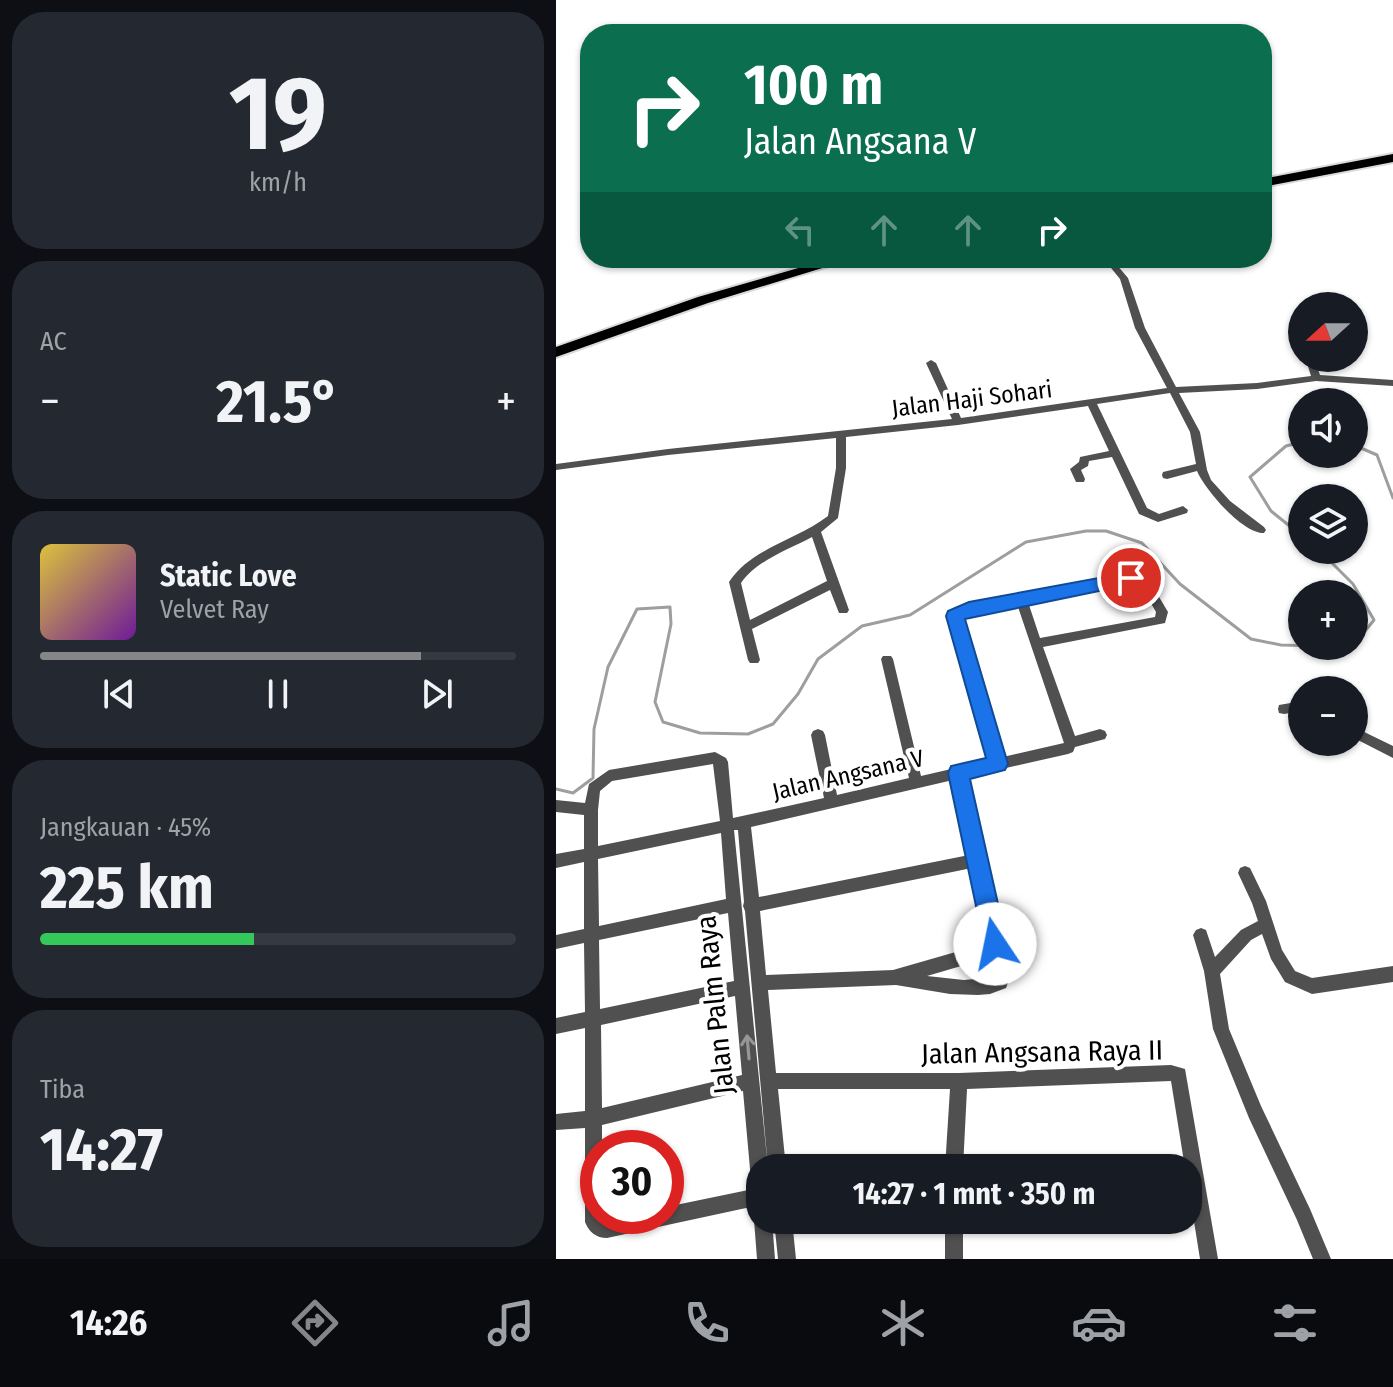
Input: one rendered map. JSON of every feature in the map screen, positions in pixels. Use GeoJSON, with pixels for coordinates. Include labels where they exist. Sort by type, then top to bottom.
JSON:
{"type":"FeatureCollection","features":[{"type":"Feature","properties":{"kind":"highway"},"geometry":{"type":"LineString","coordinates":[[1272,184],[1393,161]]}},
{"type":"Feature","properties":{"kind":"highway"},"geometry":{"type":"LineString","coordinates":[[556,343],[691,296],[788,268]]}},
{"type":"Feature","properties":{"kind":"highway"},"geometry":{"type":"LineString","coordinates":[[556,352],[703,300],[813,268]]}},
{"type":"Feature","properties":{"kind":"street"},"geometry":{"type":"LineString","coordinates":[[1116,268],[1124,278],[1140,328],[1200,445],[1201,466],[1216,494],[1260,530]]}},
{"type":"Feature","properties":{"kind":"street"},"geometry":{"type":"LineString","coordinates":[[931,363],[958,422]]}},
{"type":"Feature","properties":{"kind":"street"},"geometry":{"type":"LineString","coordinates":[[1314,372],[1316,378]]}},
{"type":"Feature","properties":{"kind":"street","name":"Jalan Haji Sohari"},"geometry":{"type":"LineString","coordinates":[[556,467],[680,450],[958,422],[1172,390],[1257,386],[1316,378],[1393,383]]}},
{"type":"Feature","properties":{"kind":"street"},"geometry":{"type":"LineString","coordinates":[[1092,403],[1147,514],[1158,518],[1183,510]]}},
{"type":"Feature","properties":{"kind":"street"},"geometry":{"type":"LineString","coordinates":[[754,660],[736,577],[757,562],[816,532],[833,518],[841,468],[841,436]]}},
{"type":"Feature","properties":{"kind":"street"},"geometry":{"type":"LineString","coordinates":[[1080,479],[1075,469],[1084,464],[1084,459],[1115,453]]}},
{"type":"Feature","properties":{"kind":"street"},"geometry":{"type":"LineString","coordinates":[[1167,475],[1201,466]]}},
{"type":"Feature","properties":{"kind":"street"},"geometry":{"type":"LineString","coordinates":[[816,532],[843,610]]}},
{"type":"Feature","properties":{"kind":"street"},"geometry":{"type":"LineString","coordinates":[[998,764],[954,620],[959,612],[1131,578],[1145,583],[1162,612],[1161,620],[1155,622],[1038,643]]}},
{"type":"Feature","properties":{"kind":"street"},"geometry":{"type":"LineString","coordinates":[[746,627],[834,583]]}},
{"type":"Feature","properties":{"kind":"street"},"geometry":{"type":"LineString","coordinates":[[1021,600],[1071,743]]}},
{"type":"Feature","properties":{"kind":"street"},"geometry":{"type":"LineString","coordinates":[[887,659],[916,781]]}},
{"type":"Feature","properties":{"kind":"street"},"geometry":{"type":"LineString","coordinates":[[1284,709],[1288,708]]}},
{"type":"Feature","properties":{"kind":"street"},"geometry":{"type":"LineString","coordinates":[[818,735],[832,802]]}},
{"type":"Feature","properties":{"kind":"street","name":"Jalan Angsana V"},"geometry":{"type":"LineString","coordinates":[[556,861],[744,822],[1068,748],[1071,743],[1100,735]]}},
{"type":"Feature","properties":{"kind":"street"},"geometry":{"type":"LineString","coordinates":[[1368,739],[1393,752]]}},
{"type":"Feature","properties":{"kind":"street","name":"Jalan Palm Raya"},"geometry":{"type":"LineString","coordinates":[[591,810],[594,788],[609,776],[715,758],[721,762],[758,1154]]}},
{"type":"Feature","properties":{"kind":"street"},"geometry":{"type":"LineString","coordinates":[[893,978],[989,951],[995,944],[958,773]]}},
{"type":"Feature","properties":{"kind":"street"},"geometry":{"type":"LineString","coordinates":[[556,806],[591,810],[592,1216],[596,1226],[607,1229],[746,1199]]}},
{"type":"Feature","properties":{"kind":"street"},"geometry":{"type":"LineString","coordinates":[[744,822],[776,1154]]}},
{"type":"Feature","properties":{"kind":"street"},"geometry":{"type":"LineString","coordinates":[[750,906],[979,860]]}},
{"type":"Feature","properties":{"kind":"street"},"geometry":{"type":"LineString","coordinates":[[1245,873],[1290,977],[1312,986],[1393,974]]}},
{"type":"Feature","properties":{"kind":"street"},"geometry":{"type":"LineString","coordinates":[[556,942],[733,905]]}},
{"type":"Feature","properties":{"kind":"street"},"geometry":{"type":"LineString","coordinates":[[1212,971],[1246,935],[1265,925]]}},
{"type":"Feature","properties":{"kind":"street"},"geometry":{"type":"LineString","coordinates":[[1201,935],[1212,971],[1221,1029],[1322,1259]]}},
{"type":"Feature","properties":{"kind":"street"},"geometry":{"type":"LineString","coordinates":[[759,983],[893,978],[941,985],[996,986],[1001,983],[1003,975],[989,951]]}},
{"type":"Feature","properties":{"kind":"street"},"geometry":{"type":"LineString","coordinates":[[556,1026],[742,987]]}},
{"type":"Feature","properties":{"kind":"street","name":"Jalan Angsana Raya II"},"geometry":{"type":"LineString","coordinates":[[769,1081],[959,1081],[1171,1073],[1179,1075],[1189,1154]]}},
{"type":"Feature","properties":{"kind":"street"},"geometry":{"type":"LineString","coordinates":[[556,1122],[591,1119],[751,1081]]}},
{"type":"Feature","properties":{"kind":"street"},"geometry":{"type":"LineString","coordinates":[[955,1154],[959,1081]]}},
{"type":"Feature","properties":{"kind":"street","name":"Jalan Angsana Raya II"},"geometry":{"type":"LineString","coordinates":[[1202,1225],[1209,1259]]}},
{"type":"Feature","properties":{"kind":"street"},"geometry":{"type":"LineString","coordinates":[[764,1234],[766,1259]]}},
{"type":"Feature","properties":{"kind":"street"},"geometry":{"type":"LineString","coordinates":[[784,1234],[787,1259]]}},
{"type":"Feature","properties":{"kind":"street"},"geometry":{"type":"LineString","coordinates":[[954,1234],[954,1259]]}},
{"type":"Feature","properties":{"kind":"waterway"},"geometry":{"type":"LineString","coordinates":[[1288,446],[1250,477],[1271,511],[1288,525]]}},
{"type":"Feature","properties":{"kind":"waterway"},"geometry":{"type":"LineString","coordinates":[[1368,451],[1377,455],[1393,498]]}},
{"type":"Feature","properties":{"kind":"waterway"},"geometry":{"type":"LineString","coordinates":[[556,789],[573,793],[593,778],[594,729],[608,667],[637,609],[670,607],[671,624],[655,702],[663,722],[700,733],[748,734],[773,724],[798,694],[818,659],[862,626],[910,615],[1026,542],[1086,531],[1106,531],[1142,543],[1180,584],[1251,639],[1288,645]]}},
{"type":"Feature","properties":{"kind":"waterway"},"geometry":{"type":"LineString","coordinates":[[1333,564],[1349,580]]}},
{"type":"Feature","properties":{"kind":"waterway"},"geometry":{"type":"LineString","coordinates":[[1368,610],[1374,620],[1368,627]]}},
{"type":"Feature","properties":{"kind":"route"},"geometry":{"type":"LineString","coordinates":[[995,944],[958,773],[998,764],[955,616],[969,609],[1131,578]]}}]}
